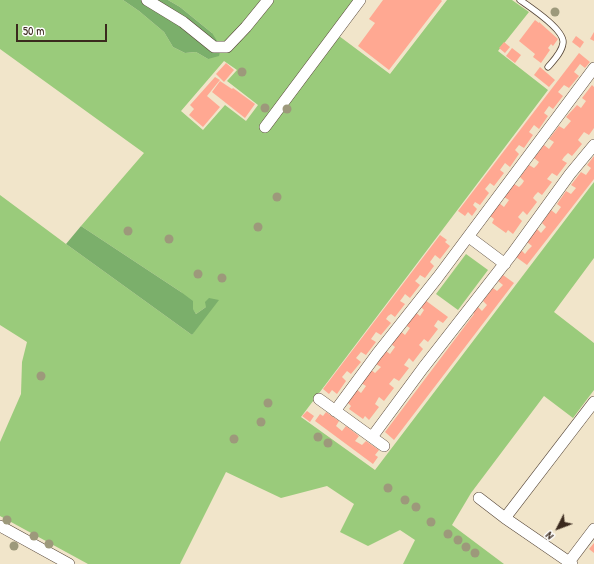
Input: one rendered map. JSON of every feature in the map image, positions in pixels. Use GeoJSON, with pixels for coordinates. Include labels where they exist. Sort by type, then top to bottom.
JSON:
{"type":"FeatureCollection","features":[{"type":"Feature","properties":{"kind":"street"},"geometry":{"type":"LineString","coordinates":[[147,0],[183,22],[214,47],[227,47],[268,0]]}},
{"type":"Feature","properties":{"kind":"street"},"geometry":{"type":"LineString","coordinates":[[265,127],[360,0]]}},
{"type":"Feature","properties":{"kind":"street"},"geometry":{"type":"LineString","coordinates":[[335,411],[469,237],[594,68]]}},
{"type":"Feature","properties":{"kind":"street"},"geometry":{"type":"LineString","coordinates":[[372,438],[422,368],[505,264],[570,174],[594,144]]}},
{"type":"Feature","properties":{"kind":"street"},"geometry":{"type":"LineString","coordinates":[[469,237],[505,264]]}},
{"type":"Feature","properties":{"kind":"street"},"geometry":{"type":"LineString","coordinates":[[319,399],[384,446]]}},
{"type":"Feature","properties":{"kind":"street"},"geometry":{"type":"LineString","coordinates":[[505,518],[594,402]]}},
{"type":"Feature","properties":{"kind":"street"},"geometry":{"type":"LineString","coordinates":[[479,498],[505,518],[571,563],[594,529]]}},
{"type":"Feature","properties":{"kind":"street"},"geometry":{"type":"LineString","coordinates":[[0,526],[69,564]]}},
{"type":"Feature","properties":{"kind":"lane"},"geometry":{"type":"LineString","coordinates":[[520,0],[547,21],[563,37],[564,41],[561,49],[548,67]]}},
{"type":"Feature","properties":{"kind":"green space"},"geometry":{"type":"Polygon","coordinates":[[[0,0],[123,0],[164,32],[173,47],[185,53],[196,52],[208,59],[212,33],[180,7],[168,0],[354,0],[339,36],[390,74],[447,0],[512,0],[529,12],[498,51],[548,90],[301,417],[375,470],[594,182],[594,258],[554,312],[594,343],[594,390],[573,418],[544,396],[471,493],[452,525],[504,564],[403,564],[415,540],[400,530],[368,546],[340,532],[354,504],[327,486],[281,498],[226,472],[180,564],[88,564],[0,516],[0,442],[21,394],[22,362],[27,342],[0,325],[0,195],[192,335],[206,307],[196,314],[181,292],[81,226],[144,153],[0,49],[0,0]],[[224,61],[181,111],[203,130],[225,105],[246,121],[258,105],[227,81],[237,70],[224,61]]]}},
{"type":"Feature","properties":{"kind":"green space"},"geometry":{"type":"Polygon","coordinates":[[[123,0],[168,0],[180,7],[212,33],[221,47],[219,56],[208,59],[196,52],[185,53],[173,47],[164,32],[123,0]]]}},
{"type":"Feature","properties":{"kind":"green space"},"geometry":{"type":"Polygon","coordinates":[[[81,226],[193,301],[193,309],[196,314],[206,307],[205,302],[209,298],[219,300],[192,335],[66,244],[81,226]]]}},
{"type":"Feature","properties":{"kind":"green space"},"geometry":{"type":"Polygon","coordinates":[[[466,254],[488,270],[458,310],[436,294],[466,254]]]}},
{"type":"Feature","properties":{"kind":"building"},"geometry":{"type":"Polygon","coordinates":[[[383,0],[442,1],[389,70],[358,46],[375,23],[369,19],[383,0]]]}},
{"type":"Feature","properties":{"kind":"building"},"geometry":{"type":"Polygon","coordinates":[[[535,20],[558,39],[553,46],[551,44],[548,48],[550,50],[541,63],[533,57],[535,54],[519,41],[535,20]]]}},
{"type":"Feature","properties":{"kind":"building"},"geometry":{"type":"Polygon","coordinates":[[[594,32],[594,41],[590,39],[594,32]]]}},
{"type":"Feature","properties":{"kind":"building"},"geometry":{"type":"Polygon","coordinates":[[[576,36],[584,42],[580,48],[572,42],[576,36]]]}},
{"type":"Feature","properties":{"kind":"building"},"geometry":{"type":"Polygon","coordinates":[[[504,42],[510,47],[505,53],[499,48],[504,42]]]}},
{"type":"Feature","properties":{"kind":"building"},"geometry":{"type":"Polygon","coordinates":[[[512,48],[521,55],[515,63],[506,56],[512,48]]]}},
{"type":"Feature","properties":{"kind":"building"},"geometry":{"type":"Polygon","coordinates":[[[579,53],[590,62],[585,68],[580,64],[574,72],[579,76],[569,88],[564,85],[558,92],[563,96],[553,109],[549,106],[544,113],[548,116],[539,129],[534,125],[529,132],[533,135],[524,148],[519,145],[515,150],[519,154],[510,167],[505,163],[500,170],[504,173],[494,186],[490,183],[485,189],[489,193],[480,205],[475,202],[473,205],[477,209],[472,216],[468,212],[465,216],[458,211],[579,53]]]}},
{"type":"Feature","properties":{"kind":"building"},"geometry":{"type":"Polygon","coordinates":[[[226,63],[234,70],[224,82],[216,74],[226,63]]]}},
{"type":"Feature","properties":{"kind":"building"},"geometry":{"type":"Polygon","coordinates":[[[540,67],[555,80],[549,87],[534,75],[540,67]]]}},
{"type":"Feature","properties":{"kind":"building"},"geometry":{"type":"Polygon","coordinates":[[[215,77],[220,80],[207,96],[220,107],[203,127],[189,115],[194,109],[190,105],[215,77]]]}},
{"type":"Feature","properties":{"kind":"building"},"geometry":{"type":"Polygon","coordinates":[[[220,81],[232,89],[233,88],[255,104],[245,118],[212,92],[220,81]]]}},
{"type":"Feature","properties":{"kind":"building"},"geometry":{"type":"Polygon","coordinates":[[[592,85],[594,87],[594,128],[589,135],[584,132],[578,140],[582,144],[572,156],[568,153],[564,157],[562,160],[567,163],[557,176],[552,173],[547,179],[552,182],[542,195],[538,192],[535,195],[533,198],[537,202],[527,215],[523,211],[518,217],[522,221],[513,234],[508,230],[506,233],[492,223],[494,219],[490,216],[499,203],[504,207],[509,200],[504,197],[514,184],[519,187],[522,184],[524,181],[520,177],[529,165],[534,168],[537,165],[539,162],[534,158],[544,145],[549,149],[554,142],[549,139],[559,126],[564,129],[571,121],[566,117],[577,105],[581,108],[586,101],[582,98],[592,85]]]}},
{"type":"Feature","properties":{"kind":"building"},"geometry":{"type":"Polygon","coordinates":[[[594,156],[594,179],[527,265],[516,257],[521,250],[525,254],[532,246],[527,242],[537,229],[541,233],[546,227],[542,223],[551,210],[556,214],[561,207],[557,204],[566,191],[571,194],[576,188],[571,185],[581,172],[586,175],[591,168],[587,165],[594,156]]]}},
{"type":"Feature","properties":{"kind":"building"},"geometry":{"type":"Polygon","coordinates":[[[440,235],[447,240],[445,242],[450,246],[440,259],[435,255],[430,262],[434,266],[425,278],[420,275],[415,281],[420,285],[410,298],[405,294],[400,301],[405,304],[395,317],[391,314],[388,316],[386,319],[391,323],[381,335],[376,332],[371,339],[376,342],[366,355],[361,352],[356,358],[361,362],[351,374],[347,371],[342,377],[346,381],[337,394],[332,390],[329,394],[323,389],[440,235]]]}},
{"type":"Feature","properties":{"kind":"building"},"geometry":{"type":"Polygon","coordinates":[[[503,275],[514,283],[394,440],[385,432],[474,314],[473,313],[478,307],[482,311],[487,305],[483,301],[493,288],[497,291],[503,285],[498,281],[503,275]]]}},
{"type":"Feature","properties":{"kind":"building"},"geometry":{"type":"Polygon","coordinates":[[[425,300],[448,317],[443,323],[438,320],[434,326],[438,329],[428,342],[424,339],[419,345],[423,349],[413,362],[409,358],[404,365],[409,368],[399,381],[394,378],[389,384],[394,388],[384,401],[379,397],[375,404],[379,407],[369,420],[365,416],[363,419],[349,409],[351,406],[347,402],[356,389],[361,393],[366,386],[361,383],[371,370],[375,373],[381,367],[376,364],[386,351],[390,354],[395,347],[391,344],[400,331],[405,335],[410,328],[405,325],[415,312],[420,316],[424,310],[420,306],[425,300]]]}},
{"type":"Feature","properties":{"kind":"building"},"geometry":{"type":"Polygon","coordinates":[[[307,411],[314,416],[310,422],[302,416],[307,411]]]}},
{"type":"Feature","properties":{"kind":"building"},"geometry":{"type":"Polygon","coordinates":[[[326,412],[339,421],[336,426],[342,431],[346,426],[359,436],[355,441],[362,445],[366,441],[379,450],[375,455],[378,457],[373,464],[315,421],[320,414],[323,416],[326,412]]]}},
{"type":"Feature","properties":{"kind":"building"},"geometry":{"type":"Polygon","coordinates":[[[594,543],[594,553],[589,549],[594,543]]]}}]}
